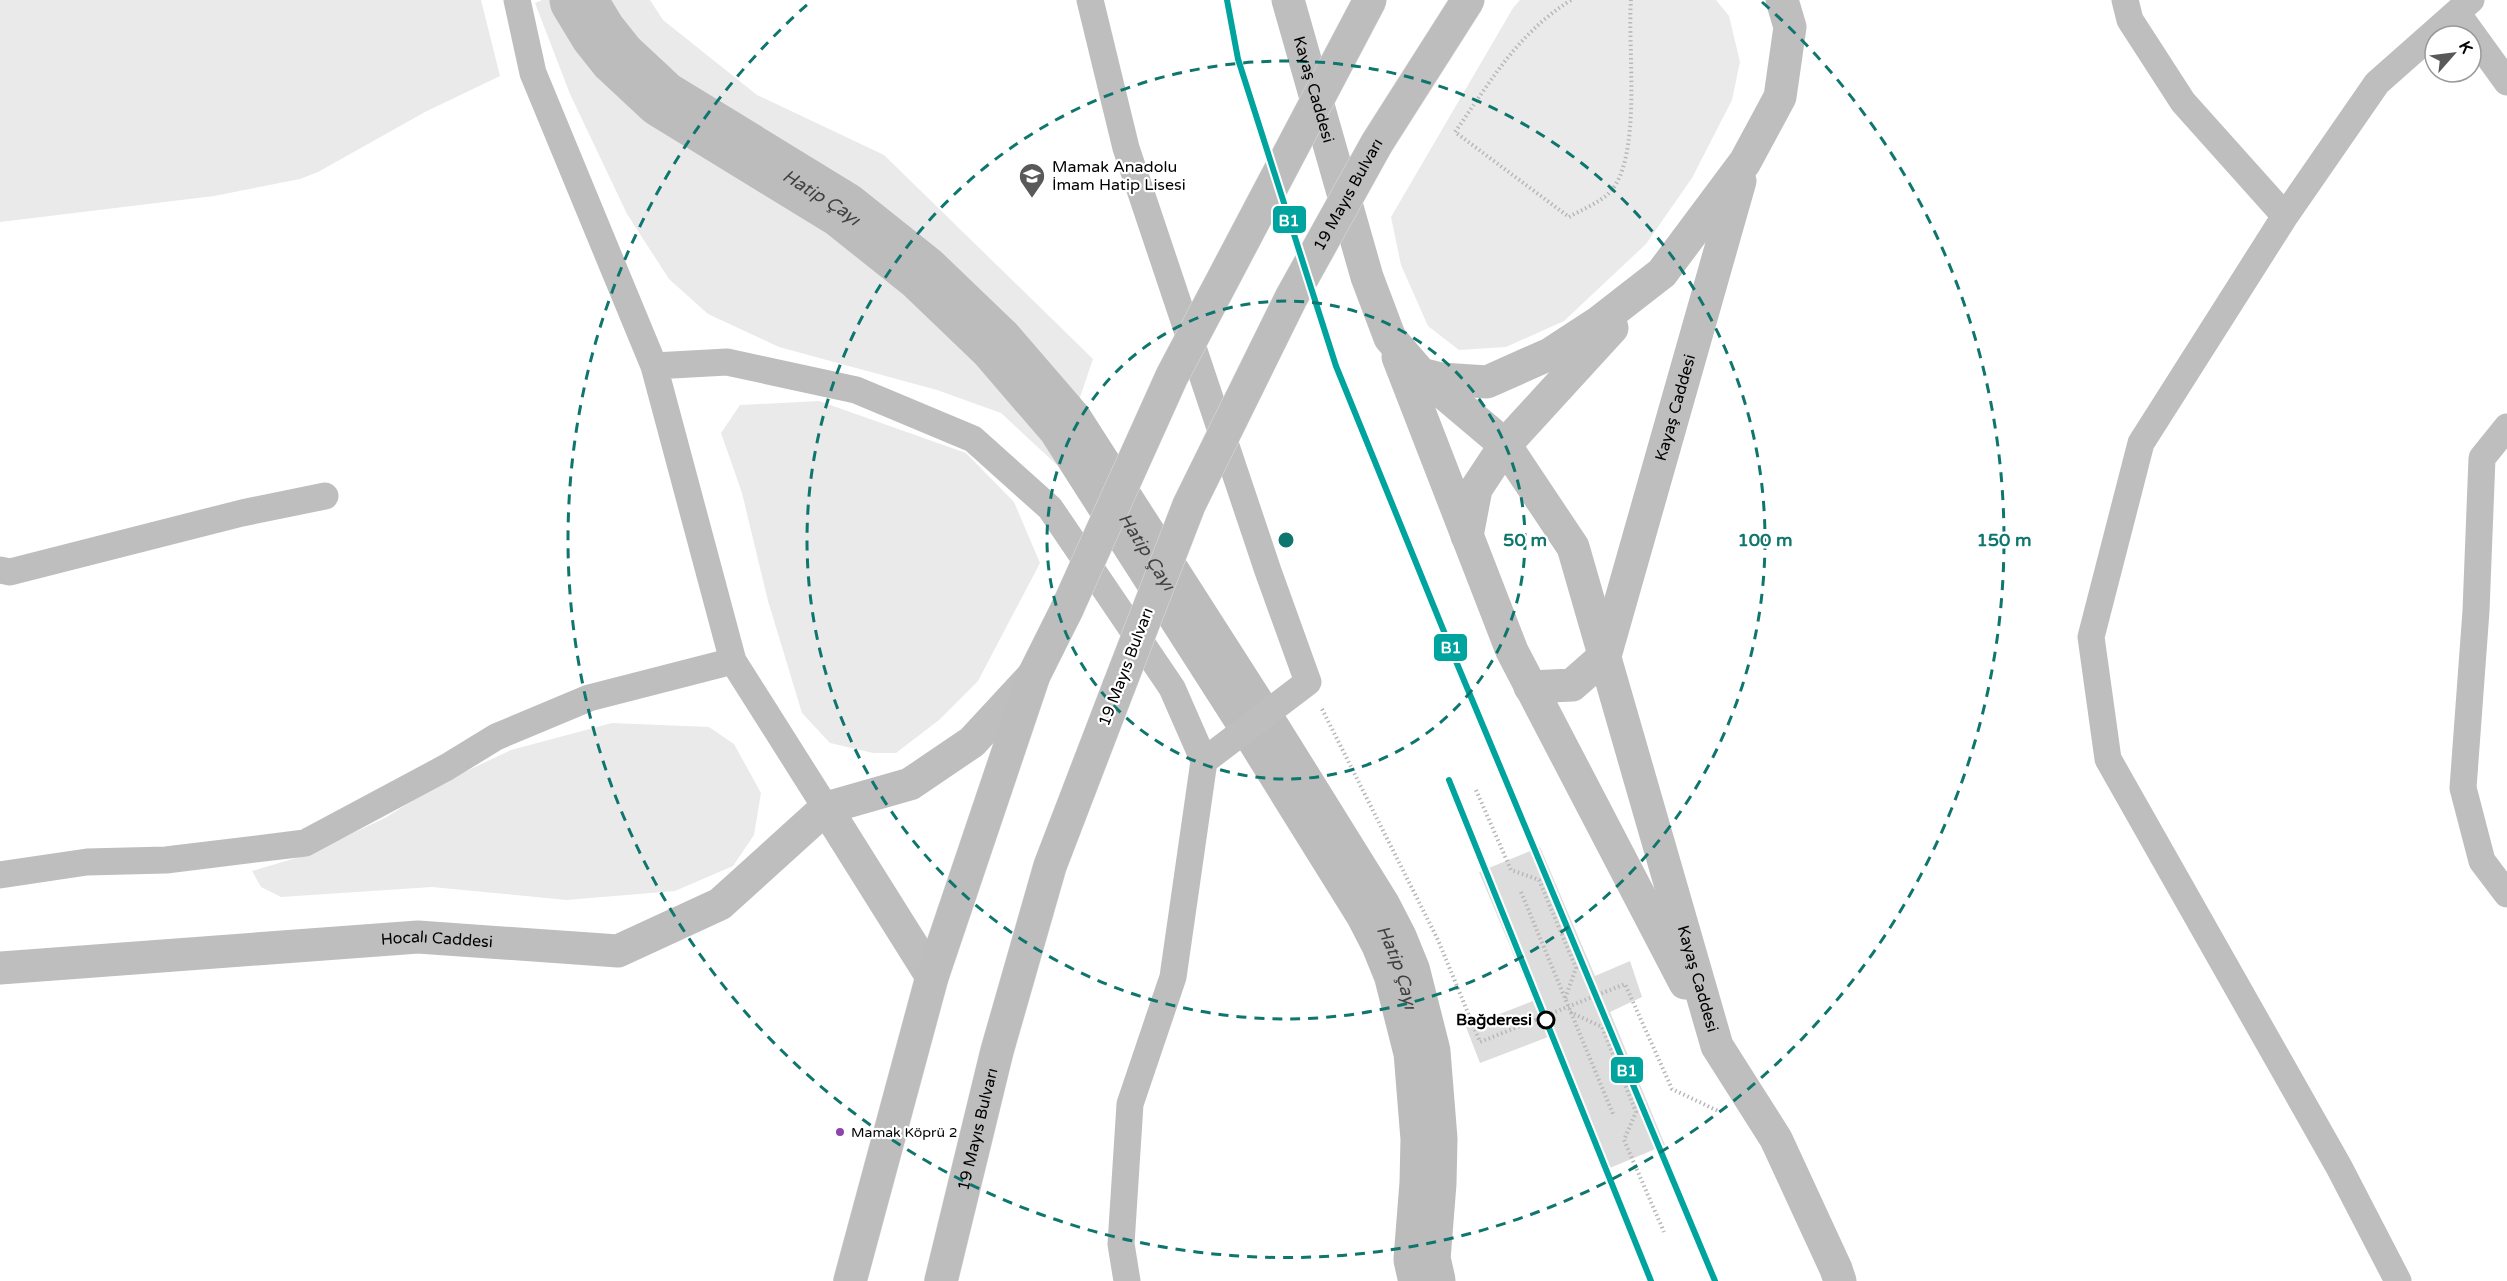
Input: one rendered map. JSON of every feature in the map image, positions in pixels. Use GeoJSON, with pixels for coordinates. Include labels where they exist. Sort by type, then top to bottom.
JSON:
{"type":"FeatureCollection","features":[{"type":"Feature","properties":{"kind":"highway"},"geometry":{"type":"LineString","coordinates":[[850,1281],[932,977],[1034,675],[1067,609],[1172,376],[1370,0]]}},
{"type":"Feature","properties":{"kind":"highway","name":"19 Mayıs Bulvarı"},"geometry":{"type":"LineString","coordinates":[[941,1281],[997,1051],[1050,866],[1189,505],[1291,298],[1377,143],[1468,0]]}},
{"type":"Feature","properties":{"kind":"street"},"geometry":{"type":"LineString","coordinates":[[517,0],[533,73],[654,366],[733,661],[932,977]]}},
{"type":"Feature","properties":{"kind":"street"},"geometry":{"type":"LineString","coordinates":[[1090,0],[1126,148],[1268,571],[1308,682],[1204,761]]}},
{"type":"Feature","properties":{"kind":"street","name":"Kayaş Caddesi"},"geometry":{"type":"LineString","coordinates":[[1288,0],[1367,277],[1390,338],[1421,374],[1505,445],[1573,547],[1718,1046],[1776,1139],[1840,1281]]}},
{"type":"Feature","properties":{"kind":"street","name":"Kayaş Caddesi"},"geometry":{"type":"LineString","coordinates":[[1421,374],[1441,379],[1487,382],[1550,354],[1599,322],[1662,273],[1745,162],[1780,97],[1790,27],[1782,0]]}},
{"type":"Feature","properties":{"kind":"street"},"geometry":{"type":"LineString","coordinates":[[2125,0],[2130,20],[2183,102],[2285,216]]}},
{"type":"Feature","properties":{"kind":"street"},"geometry":{"type":"LineString","coordinates":[[2398,1281],[2339,1167],[2108,759],[2091,637],[2140,443],[2285,216],[2377,84],[2464,6],[2507,82]]}},
{"type":"Feature","properties":{"kind":"street","name":"Kayaş Caddesi"},"geometry":{"type":"LineString","coordinates":[[1605,656],[1745,162]]}},
{"type":"Feature","properties":{"kind":"street"},"geometry":{"type":"LineString","coordinates":[[1467,536],[1476,489],[1505,445],[1662,273]]}},
{"type":"Feature","properties":{"kind":"street"},"geometry":{"type":"LineString","coordinates":[[1390,338],[1512,651],[1718,1046]]}},
{"type":"Feature","properties":{"kind":"street"},"geometry":{"type":"LineString","coordinates":[[654,366],[727,362],[856,390],[973,439],[1050,508],[1172,688],[1204,761],[1173,977],[1130,1104],[1121,1244],[1127,1281]]}},
{"type":"Feature","properties":{"kind":"street"},"geometry":{"type":"LineString","coordinates":[[2507,427],[2482,458],[2476,611],[2463,788],[2482,861],[2507,894]]}},
{"type":"Feature","properties":{"kind":"street"},"geometry":{"type":"LineString","coordinates":[[0,570],[10,572],[242,513],[325,496]]}},
{"type":"Feature","properties":{"kind":"street"},"geometry":{"type":"LineString","coordinates":[[1530,687],[1572,685],[1605,656]]}},
{"type":"Feature","properties":{"kind":"street"},"geometry":{"type":"LineString","coordinates":[[0,875],[87,862],[166,860],[305,843],[447,767],[496,736],[589,698],[733,661]]}},
{"type":"Feature","properties":{"kind":"street"},"geometry":{"type":"LineString","coordinates":[[826,808],[910,784],[972,742],[1034,675]]}},
{"type":"Feature","properties":{"kind":"street","name":"Hocalı Caddesi"},"geometry":{"type":"LineString","coordinates":[[0,968],[418,938],[618,951],[720,904],[826,808]]}},
{"type":"Feature","properties":{"kind":"path"},"geometry":{"type":"LineString","coordinates":[[1571,0],[1547,15],[1515,46],[1455,132],[1569,217],[1609,193],[1625,166],[1632,88],[1631,0]]}},
{"type":"Feature","properties":{"kind":"path"},"geometry":{"type":"LineString","coordinates":[[1308,682],[1438,940],[1480,1042],[1625,984],[1672,1089]]}},
{"type":"Feature","properties":{"kind":"path"},"geometry":{"type":"LineString","coordinates":[[1476,790],[1511,870],[1539,880],[1576,968],[1565,999]]}},
{"type":"Feature","properties":{"kind":"path"},"geometry":{"type":"LineString","coordinates":[[1521,892],[1613,1114]]}},
{"type":"Feature","properties":{"kind":"path"},"geometry":{"type":"LineString","coordinates":[[1570,1012],[1602,1028],[1636,1112],[1624,1140],[1664,1232]]}},
{"type":"Feature","properties":{"kind":"shaded area"},"geometry":{"type":"Polygon","coordinates":[[[0,0],[481,0],[500,76],[425,112],[318,172],[300,179],[214,196],[0,222],[0,0]]]}},
{"type":"Feature","properties":{"kind":"shaded area"},"geometry":{"type":"Polygon","coordinates":[[[542,0],[650,0],[663,20],[757,95],[884,155],[1093,359],[1057,465],[1001,413],[937,390],[779,347],[708,314],[669,279],[627,214],[570,94],[535,3],[542,0]]]}},
{"type":"Feature","properties":{"kind":"shaded area"},"geometry":{"type":"Polygon","coordinates":[[[1520,0],[1716,0],[1729,16],[1740,62],[1732,100],[1692,178],[1646,244],[1564,321],[1506,347],[1459,350],[1428,326],[1401,265],[1391,217],[1513,8],[1520,0]]]}},
{"type":"Feature","properties":{"kind":"shaded area"},"geometry":{"type":"Polygon","coordinates":[[[819,401],[966,453],[1014,502],[1040,563],[978,681],[939,720],[896,753],[873,753],[830,743],[802,713],[768,601],[742,493],[721,433],[740,405],[819,401]]]}},
{"type":"Feature","properties":{"kind":"shaded area"},"geometry":{"type":"Polygon","coordinates":[[[612,723],[709,727],[734,744],[761,793],[754,835],[733,866],[675,891],[566,900],[432,887],[281,897],[261,887],[252,871],[306,855],[385,818],[439,784],[511,750],[612,723]]]}},
{"type":"Feature","properties":{"kind":"building"},"geometry":{"type":"Polygon","coordinates":[[[1540,847],[1595,976],[1630,961],[1642,997],[1610,1012],[1665,1145],[1605,1170],[1548,1037],[1480,1063],[1466,1027],[1533,1001],[1479,872],[1540,847]]]}},
{"type":"Feature","properties":{"kind":"waterway","name":"Hatip Çayı"},"geometry":{"type":"LineString","coordinates":[[578,0],[598,33],[617,57],[662,99],[843,210],[922,273],[996,344],[1065,424],[1266,738],[1373,910],[1389,941],[1402,973],[1422,1052],[1429,1139],[1422,1259],[1427,1281]]}},
{"type":"Feature","properties":{"kind":"transit line","name":"B1"},"geometry":{"type":"LineString","coordinates":[[1227,0],[1238,59],[1336,366],[1458,666],[1715,1281]]}},
{"type":"Feature","properties":{"kind":"transit line","name":"B1"},"geometry":{"type":"LineString","coordinates":[[1449,780],[1651,1281]]}},
{"type":"Feature","properties":{"kind":"place","name":"Mamak Anadolu İmam Hatip Lisesi"},"geometry":{"type":"Point","coordinates":[1032,199]}},
{"type":"Feature","properties":{"kind":"place","name":"Bağderesi"},"geometry":{"type":"Point","coordinates":[1546,1020]}},
{"type":"Feature","properties":{"kind":"place","name":"Mamak Köprü 2"},"geometry":{"type":"Point","coordinates":[840,1132]}}]}
